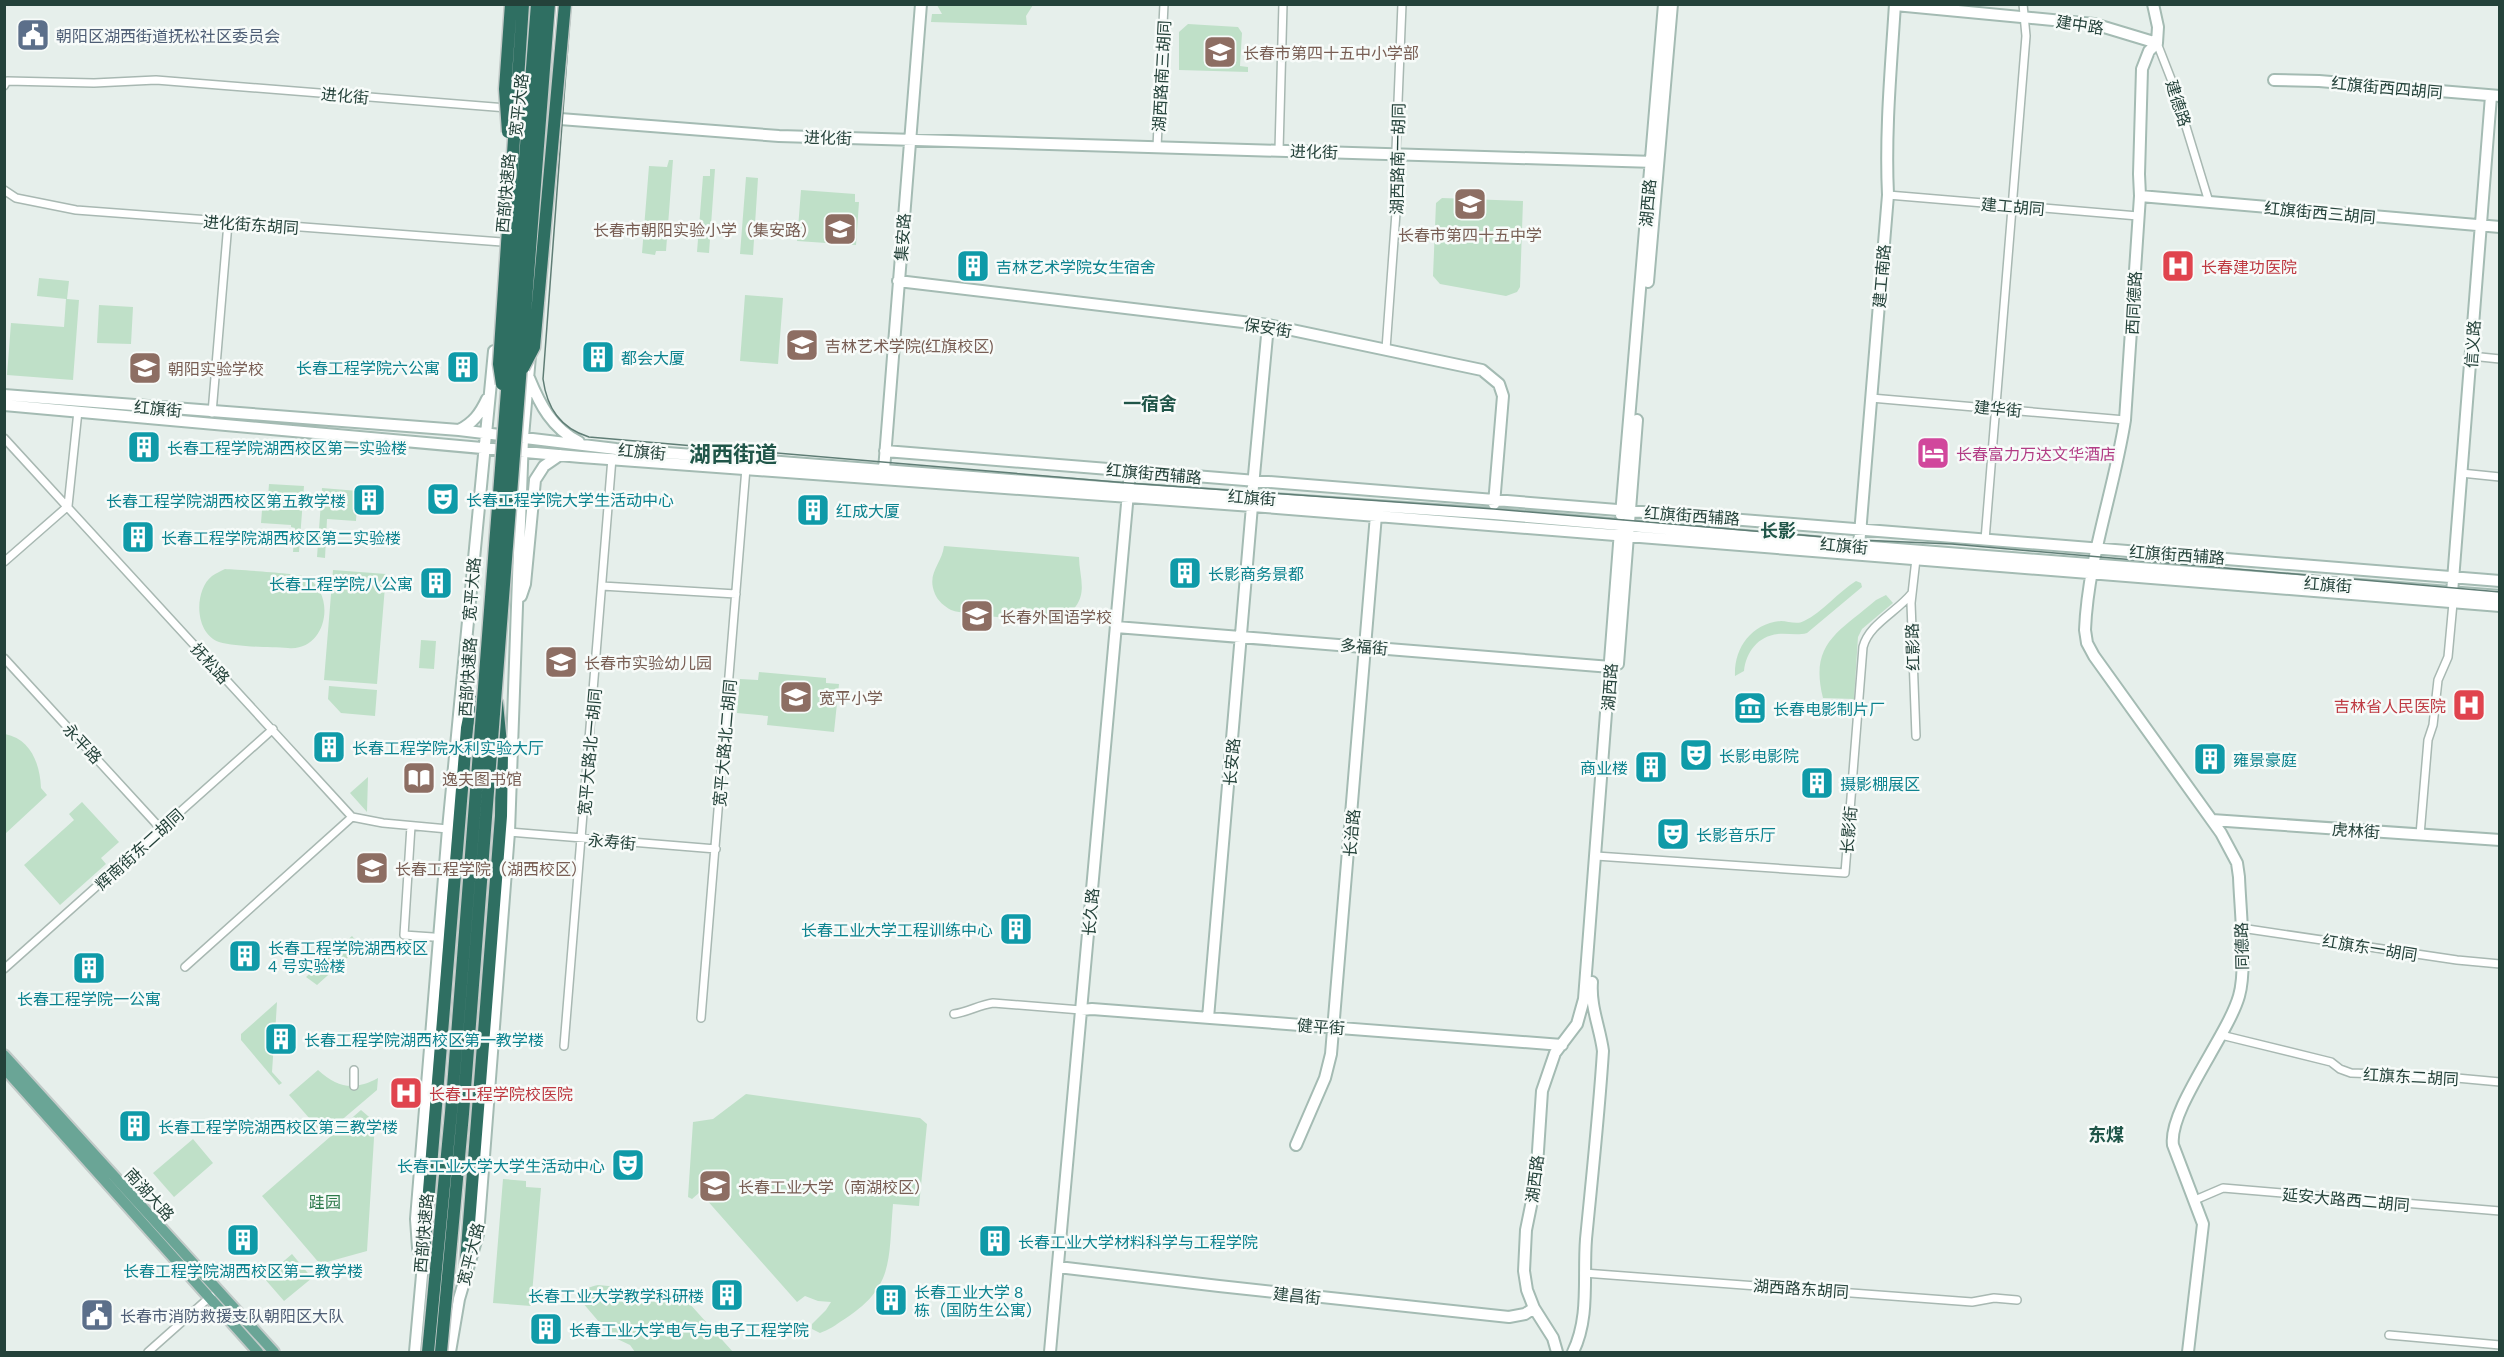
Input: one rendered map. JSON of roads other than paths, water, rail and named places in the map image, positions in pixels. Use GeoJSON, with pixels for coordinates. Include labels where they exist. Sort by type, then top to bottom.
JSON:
{"type":"FeatureCollection","features":[{"type":"Feature","properties":{"kind":"highway"},"geometry":{"type":"LineString","coordinates":[[511,4],[505,97],[512,162]]}},
{"type":"Feature","properties":{"kind":"highway"},"geometry":{"type":"LineString","coordinates":[[505,406],[499,364],[525,4]]}},
{"type":"Feature","properties":{"kind":"highway","name":"西部快速路"},"geometry":{"type":"LineString","coordinates":[[428,1353],[451,1113],[537,4]]}},
{"type":"Feature","properties":{"kind":"highway","name":"西部快速路"},"geometry":{"type":"LineString","coordinates":[[441,1353],[524,375],[549,4]]}},
{"type":"Feature","properties":{"kind":"highway"},"geometry":{"type":"LineString","coordinates":[[524,375],[534,346],[565,4]]}},
{"type":"Feature","properties":{"kind":"highway"},"geometry":{"type":"LineString","coordinates":[[423,1264],[467,728],[469,718],[483,695]]}},
{"type":"Feature","properties":{"kind":"highway"},"geometry":{"type":"LineString","coordinates":[[465,1274],[483,1070],[501,816],[501,729],[496,696]]}},
{"type":"Feature","properties":{"kind":"main road","name":"南湖大路"},"geometry":{"type":"LineString","coordinates":[[4,1055],[213,1294],[258,1353]]}},
{"type":"Feature","properties":{"kind":"main road","name":"南湖大路"},"geometry":{"type":"LineString","coordinates":[[4,1068],[213,1294],[274,1353]]}},
{"type":"Feature","properties":{"kind":"street","name":"宽平大路"},"geometry":{"type":"LineString","coordinates":[[415,1353],[423,1264],[418,1248],[416,1219],[448,829],[491,388],[502,242],[519,109],[525,4]]}},
{"type":"Feature","properties":{"kind":"street","name":"宽平大路"},"geometry":{"type":"LineString","coordinates":[[450,1353],[459,1299],[478,1234],[509,832],[524,375],[555,4]]}},
{"type":"Feature","properties":{"kind":"street","name":"集安路"},"geometry":{"type":"LineString","coordinates":[[884,470],[921,4]]}},
{"type":"Feature","properties":{"kind":"street","name":"湖西路南三胡同"},"geometry":{"type":"LineString","coordinates":[[1157,147],[1164,4]]}},
{"type":"Feature","properties":{"kind":"street"},"geometry":{"type":"LineString","coordinates":[[1279,150],[1283,4]]}},
{"type":"Feature","properties":{"kind":"street","name":"湖西路南一胡同"},"geometry":{"type":"LineString","coordinates":[[1386,349],[1400,158],[1396,150],[1402,4]]}},
{"type":"Feature","properties":{"kind":"street","name":"湖西路"},"geometry":{"type":"LineString","coordinates":[[1655,162],[1664,4]]}},
{"type":"Feature","properties":{"kind":"street","name":"湖西路"},"geometry":{"type":"LineString","coordinates":[[1557,1353],[1553,1338],[1534,1308],[1527,1290],[1524,1271],[1526,1230],[1536,1181],[1542,1090],[1555,1053],[1577,1024],[1584,999],[1599,856],[1655,162],[1672,4]]}},
{"type":"Feature","properties":{"kind":"street"},"geometry":{"type":"LineString","coordinates":[[1985,540],[2026,36],[2023,4]]}},
{"type":"Feature","properties":{"kind":"street","name":"建德路"},"geometry":{"type":"LineString","coordinates":[[2153,4],[2158,27],[2157,43],[2173,84],[2209,202]]}},
{"type":"Feature","properties":{"kind":"street","name":"建中路"},"geometry":{"type":"LineString","coordinates":[[1894,5],[2094,24],[2157,43]]}},
{"type":"Feature","properties":{"kind":"street","name":"建工南路"},"geometry":{"type":"LineString","coordinates":[[1859,546],[1888,195],[1886,118],[1894,5]]}},
{"type":"Feature","properties":{"kind":"street","name":"西同德路"},"geometry":{"type":"LineString","coordinates":[[2092,568],[2125,420],[2140,196],[2142,69],[2149,51],[2157,43]]}},
{"type":"Feature","properties":{"kind":"street","name":"进化街"},"geometry":{"type":"LineString","coordinates":[[4,86],[6,81],[94,83],[156,80],[519,109],[546,118],[779,136],[1655,162]]}},
{"type":"Feature","properties":{"kind":"street","name":"红旗街西四胡同"},"geometry":{"type":"LineString","coordinates":[[2274,80],[2319,81],[2495,96]]}},
{"type":"Feature","properties":{"kind":"street","name":"信义路"},"geometry":{"type":"LineString","coordinates":[[2420,835],[2428,740],[2433,725],[2438,680],[2448,657],[2481,225],[2495,96]]}},
{"type":"Feature","properties":{"kind":"street","name":"进化街东胡同"},"geometry":{"type":"LineString","coordinates":[[4,190],[16,198],[76,210],[502,242]]}},
{"type":"Feature","properties":{"kind":"street","name":"建工胡同"},"geometry":{"type":"LineString","coordinates":[[1888,195],[2138,216]]}},
{"type":"Feature","properties":{"kind":"street","name":"红旗街西三胡同"},"geometry":{"type":"LineString","coordinates":[[2140,196],[2499,227]]}},
{"type":"Feature","properties":{"kind":"street"},"geometry":{"type":"LineString","coordinates":[[212,413],[228,223]]}},
{"type":"Feature","properties":{"kind":"street","name":"保安街"},"geometry":{"type":"LineString","coordinates":[[898,281],[1268,325],[1482,370],[1499,384],[1503,396],[1494,514]]}},
{"type":"Feature","properties":{"kind":"street","name":"长安路"},"geometry":{"type":"LineString","coordinates":[[1208,1018],[1268,325]]}},
{"type":"Feature","properties":{"kind":"street"},"geometry":{"type":"LineString","coordinates":[[2471,356],[2499,358]]}},
{"type":"Feature","properties":{"kind":"street"},"geometry":{"type":"LineString","coordinates":[[524,375],[549,417],[561,430],[585,445]]}},
{"type":"Feature","properties":{"kind":"street"},"geometry":{"type":"LineString","coordinates":[[459,430],[478,416],[491,388]]}},
{"type":"Feature","properties":{"kind":"street","name":"红旗街"},"geometry":{"type":"LineString","coordinates":[[4,395],[212,413],[459,430],[585,445],[1127,493]]}},
{"type":"Feature","properties":{"kind":"street","name":"建华街"},"geometry":{"type":"LineString","coordinates":[[1871,398],[2125,420]]}},
{"type":"Feature","properties":{"kind":"street","name":"红旗街"},"geometry":{"type":"LineString","coordinates":[[4,405],[560,455],[1252,501],[1494,514],[1625,531],[1916,559],[2092,568]]}},
{"type":"Feature","properties":{"kind":"street"},"geometry":{"type":"LineString","coordinates":[[4,562],[68,506],[78,411]]}},
{"type":"Feature","properties":{"kind":"street","name":"抚松路"},"geometry":{"type":"LineString","coordinates":[[4,438],[352,817]]}},
{"type":"Feature","properties":{"kind":"street","name":"红旗街西辅路"},"geometry":{"type":"LineString","coordinates":[[885,451],[2499,580]]}},
{"type":"Feature","properties":{"kind":"street"},"geometry":{"type":"LineString","coordinates":[[517,608],[525,584],[535,480],[544,466],[560,455]]}},
{"type":"Feature","properties":{"kind":"street","name":"宽平大路北一胡同"},"geometry":{"type":"LineString","coordinates":[[564,1046],[612,458]]}},
{"type":"Feature","properties":{"kind":"street","name":"宽平大路北二胡同"},"geometry":{"type":"LineString","coordinates":[[702,1018],[746,468]]}},
{"type":"Feature","properties":{"kind":"street","name":"长久路"},"geometry":{"type":"LineString","coordinates":[[1050,1353],[1130,471]]}},
{"type":"Feature","properties":{"kind":"street"},"geometry":{"type":"LineString","coordinates":[[2461,473],[2499,477]]}},
{"type":"Feature","properties":{"kind":"street","name":"红旗街"},"geometry":{"type":"LineString","coordinates":[[1252,501],[1376,515],[1859,546],[2452,598],[2499,606]]}},
{"type":"Feature","properties":{"kind":"street","name":"长治路"},"geometry":{"type":"LineString","coordinates":[[1296,1145],[1325,1078],[1334,1028],[1376,515]]}},
{"type":"Feature","properties":{"kind":"street","name":"湖西路"},"geometry":{"type":"LineString","coordinates":[[1573,1353],[1585,1318],[1584,1273],[1603,1051],[1591,992],[1611,667],[1625,531]]}},
{"type":"Feature","properties":{"kind":"street","name":"红影路"},"geometry":{"type":"LineString","coordinates":[[1916,559],[1912,593],[1916,736]]}},
{"type":"Feature","properties":{"kind":"street","name":"同德路"},"geometry":{"type":"LineString","coordinates":[[2092,568],[2086,613],[2087,643],[2212,820],[2230,848],[2239,877],[2240,993],[2171,1135],[2203,1224],[2188,1353]]}},
{"type":"Feature","properties":{"kind":"street"},"geometry":{"type":"LineString","coordinates":[[602,586],[736,594]]}},
{"type":"Feature","properties":{"kind":"street","name":"长影街"},"geometry":{"type":"LineString","coordinates":[[1599,856],[1845,873],[1863,647],[1871,631],[1903,604],[1912,593]]}},
{"type":"Feature","properties":{"kind":"street","name":"红旗街"},"geometry":{"type":"LineString","coordinates":[[2452,598],[2499,596]]}},
{"type":"Feature","properties":{"kind":"street","name":"多福街"},"geometry":{"type":"LineString","coordinates":[[1116,627],[1611,667]]}},
{"type":"Feature","properties":{"kind":"street","name":"永平路"},"geometry":{"type":"LineString","coordinates":[[4,658],[161,829]]}},
{"type":"Feature","properties":{"kind":"street","name":"辉南街东二胡同"},"geometry":{"type":"LineString","coordinates":[[4,969],[150,835],[161,829],[273,729]]}},
{"type":"Feature","properties":{"kind":"street"},"geometry":{"type":"LineString","coordinates":[[185,967],[352,817],[448,829]]}},
{"type":"Feature","properties":{"kind":"street","name":"虎林街"},"geometry":{"type":"LineString","coordinates":[[2212,820],[2499,840]]}},
{"type":"Feature","properties":{"kind":"street"},"geometry":{"type":"LineString","coordinates":[[411,826],[404,935],[433,937]]}},
{"type":"Feature","properties":{"kind":"street","name":"永寿街"},"geometry":{"type":"LineString","coordinates":[[509,832],[716,849]]}},
{"type":"Feature","properties":{"kind":"street","name":"红旗东一胡同"},"geometry":{"type":"LineString","coordinates":[[2241,928],[2457,960],[2499,964]]}},
{"type":"Feature","properties":{"kind":"street"},"geometry":{"type":"LineString","coordinates":[[954,1014],[993,1003],[1081,1010]]}},
{"type":"Feature","properties":{"kind":"street","name":"健平街"},"geometry":{"type":"LineString","coordinates":[[1081,1010],[1562,1045]]}},
{"type":"Feature","properties":{"kind":"street","name":"红旗东二胡同"},"geometry":{"type":"LineString","coordinates":[[2221,1035],[2331,1062],[2351,1073],[2435,1076],[2499,1082]]}},
{"type":"Feature","properties":{"kind":"street"},"geometry":{"type":"LineString","coordinates":[[312,1040],[327,1041]]}},
{"type":"Feature","properties":{"kind":"street"},"geometry":{"type":"LineString","coordinates":[[354,1070],[354,1086]]}},
{"type":"Feature","properties":{"kind":"street","name":"延安大路西二胡同"},"geometry":{"type":"LineString","coordinates":[[2195,1200],[2223,1188],[2499,1211]]}},
{"type":"Feature","properties":{"kind":"street","name":"建昌街"},"geometry":{"type":"LineString","coordinates":[[1058,1267],[1219,1287],[1509,1317],[1525,1314],[1534,1308]]}},
{"type":"Feature","properties":{"kind":"street","name":"湖西路东胡同"},"geometry":{"type":"LineString","coordinates":[[1584,1273],[1972,1302],[1994,1298],[2017,1300]]}},
{"type":"Feature","properties":{"kind":"street"},"geometry":{"type":"LineString","coordinates":[[148,1353],[213,1294]]}},
{"type":"Feature","properties":{"kind":"street"},"geometry":{"type":"LineString","coordinates":[[2389,1335],[2499,1345]]}},
{"type":"Feature","properties":{"kind":"tram line"},"geometry":{"type":"LineString","coordinates":[[571,4],[543,379],[548,399],[557,416],[570,428],[589,437],[1128,483],[1494,509],[1859,540],[1952,544],[2500,592]]}},
{"type":"Feature","properties":{"kind":"place","name":"朝阳区湖西街道抚松社区委员会"},"geometry":{"type":"Point","coordinates":[33,35]}},
{"type":"Feature","properties":{"kind":"place","name":"长春市第四十五中小学部"},"geometry":{"type":"Point","coordinates":[1220,52]}},
{"type":"Feature","properties":{"kind":"place","name":"长春市第四十五中学"},"geometry":{"type":"Point","coordinates":[1470,204]}},
{"type":"Feature","properties":{"kind":"place","name":"长春市朝阳实验小学（集安路）"},"geometry":{"type":"Point","coordinates":[840,229]}},
{"type":"Feature","properties":{"kind":"place","name":"吉林艺术学院女生宿舍"},"geometry":{"type":"Point","coordinates":[973,266]}},
{"type":"Feature","properties":{"kind":"place","name":"长春建功医院"},"geometry":{"type":"Point","coordinates":[2178,266]}},
{"type":"Feature","properties":{"kind":"place","name":"吉林艺术学院(红旗校区)"},"geometry":{"type":"Point","coordinates":[802,345]}},
{"type":"Feature","properties":{"kind":"place","name":"都会大厦"},"geometry":{"type":"Point","coordinates":[598,357]}},
{"type":"Feature","properties":{"kind":"place","name":"长春工程学院六公寓"},"geometry":{"type":"Point","coordinates":[463,367]}},
{"type":"Feature","properties":{"kind":"place","name":"朝阳实验学校"},"geometry":{"type":"Point","coordinates":[145,368]}},
{"type":"Feature","properties":{"kind":"place","name":"长春工程学院湖西校区第一实验楼"},"geometry":{"type":"Point","coordinates":[144,447]}},
{"type":"Feature","properties":{"kind":"place","name":"长春富力万达文华酒店"},"geometry":{"type":"Point","coordinates":[1933,453]}},
{"type":"Feature","properties":{"kind":"place","name":"长春工程学院大学生活动中心"},"geometry":{"type":"Point","coordinates":[443,499]}},
{"type":"Feature","properties":{"kind":"place","name":"长春工程学院湖西校区第五教学楼"},"geometry":{"type":"Point","coordinates":[369,500]}},
{"type":"Feature","properties":{"kind":"place","name":"红成大厦"},"geometry":{"type":"Point","coordinates":[813,510]}},
{"type":"Feature","properties":{"kind":"place","name":"长春工程学院湖西校区第二实验楼"},"geometry":{"type":"Point","coordinates":[138,537]}},
{"type":"Feature","properties":{"kind":"place","name":"长影商务景都"},"geometry":{"type":"Point","coordinates":[1185,573]}},
{"type":"Feature","properties":{"kind":"place","name":"长春工程学院八公寓"},"geometry":{"type":"Point","coordinates":[436,583]}},
{"type":"Feature","properties":{"kind":"place","name":"长春外国语学校"},"geometry":{"type":"Point","coordinates":[977,616]}},
{"type":"Feature","properties":{"kind":"place","name":"长春市实验幼儿园"},"geometry":{"type":"Point","coordinates":[561,662]}},
{"type":"Feature","properties":{"kind":"place","name":"宽平小学"},"geometry":{"type":"Point","coordinates":[796,697]}},
{"type":"Feature","properties":{"kind":"place","name":"吉林省人民医院"},"geometry":{"type":"Point","coordinates":[2469,705]}},
{"type":"Feature","properties":{"kind":"place","name":"长春电影制片厂"},"geometry":{"type":"Point","coordinates":[1750,708]}},
{"type":"Feature","properties":{"kind":"place","name":"长春工程学院水利实验大厅"},"geometry":{"type":"Point","coordinates":[329,747]}},
{"type":"Feature","properties":{"kind":"place","name":"长影电影院"},"geometry":{"type":"Point","coordinates":[1696,755]}},
{"type":"Feature","properties":{"kind":"place","name":"雍景豪庭"},"geometry":{"type":"Point","coordinates":[2210,759]}},
{"type":"Feature","properties":{"kind":"place","name":"商业楼"},"geometry":{"type":"Point","coordinates":[1651,767]}},
{"type":"Feature","properties":{"kind":"place","name":"逸夫图书馆"},"geometry":{"type":"Point","coordinates":[419,778]}},
{"type":"Feature","properties":{"kind":"place","name":"摄影棚展区"},"geometry":{"type":"Point","coordinates":[1817,783]}},
{"type":"Feature","properties":{"kind":"place","name":"长影音乐厅"},"geometry":{"type":"Point","coordinates":[1673,834]}},
{"type":"Feature","properties":{"kind":"place","name":"长春工程学院（湖西校区）"},"geometry":{"type":"Point","coordinates":[372,868]}},
{"type":"Feature","properties":{"kind":"place","name":"长春工业大学工程训练中心"},"geometry":{"type":"Point","coordinates":[1016,929]}},
{"type":"Feature","properties":{"kind":"place","name":"长春工程学院湖西校区 4 号实验楼"},"geometry":{"type":"Point","coordinates":[245,956]}},
{"type":"Feature","properties":{"kind":"place","name":"长春工程学院一公寓"},"geometry":{"type":"Point","coordinates":[89,968]}},
{"type":"Feature","properties":{"kind":"place","name":"长春工程学院湖西校区第一教学楼"},"geometry":{"type":"Point","coordinates":[281,1039]}},
{"type":"Feature","properties":{"kind":"place","name":"长春工程学院校医院"},"geometry":{"type":"Point","coordinates":[406,1093]}},
{"type":"Feature","properties":{"kind":"place","name":"长春工程学院湖西校区第三教学楼"},"geometry":{"type":"Point","coordinates":[135,1126]}},
{"type":"Feature","properties":{"kind":"place","name":"长春工业大学大学生活动中心"},"geometry":{"type":"Point","coordinates":[628,1165]}},
{"type":"Feature","properties":{"kind":"place","name":"长春工业大学（南湖校区）"},"geometry":{"type":"Point","coordinates":[715,1186]}},
{"type":"Feature","properties":{"kind":"place","name":"长春工程学院湖西校区第二教学楼"},"geometry":{"type":"Point","coordinates":[243,1240]}},
{"type":"Feature","properties":{"kind":"place","name":"长春工业大学材料科学与工程学院"},"geometry":{"type":"Point","coordinates":[995,1241]}},
{"type":"Feature","properties":{"kind":"place","name":"长春工业大学教学科研楼"},"geometry":{"type":"Point","coordinates":[727,1295]}},
{"type":"Feature","properties":{"kind":"place","name":"长春工业大学 8 栋（国防生公寓）"},"geometry":{"type":"Point","coordinates":[891,1300]}},
{"type":"Feature","properties":{"kind":"place","name":"长春市消防救援支队朝阳区大队"},"geometry":{"type":"Point","coordinates":[97,1315]}},
{"type":"Feature","properties":{"kind":"place","name":"长春工业大学电气与电子工程学院"},"geometry":{"type":"Point","coordinates":[546,1329]}},
{"type":"Feature","properties":{"kind":"district","name":"一宿舍"},"geometry":{"type":"Point","coordinates":[1150,403]}},
{"type":"Feature","properties":{"kind":"district","name":"湖西街道"},"geometry":{"type":"Point","coordinates":[733,453]}},
{"type":"Feature","properties":{"kind":"district","name":"长影"},"geometry":{"type":"Point","coordinates":[1778,530]}},
{"type":"Feature","properties":{"kind":"district","name":"东煤"},"geometry":{"type":"Point","coordinates":[2106,1134]}},
{"type":"Feature","properties":{"kind":"park label","name":"跬园"},"geometry":{"type":"Point","coordinates":[325,1201]}}]}
